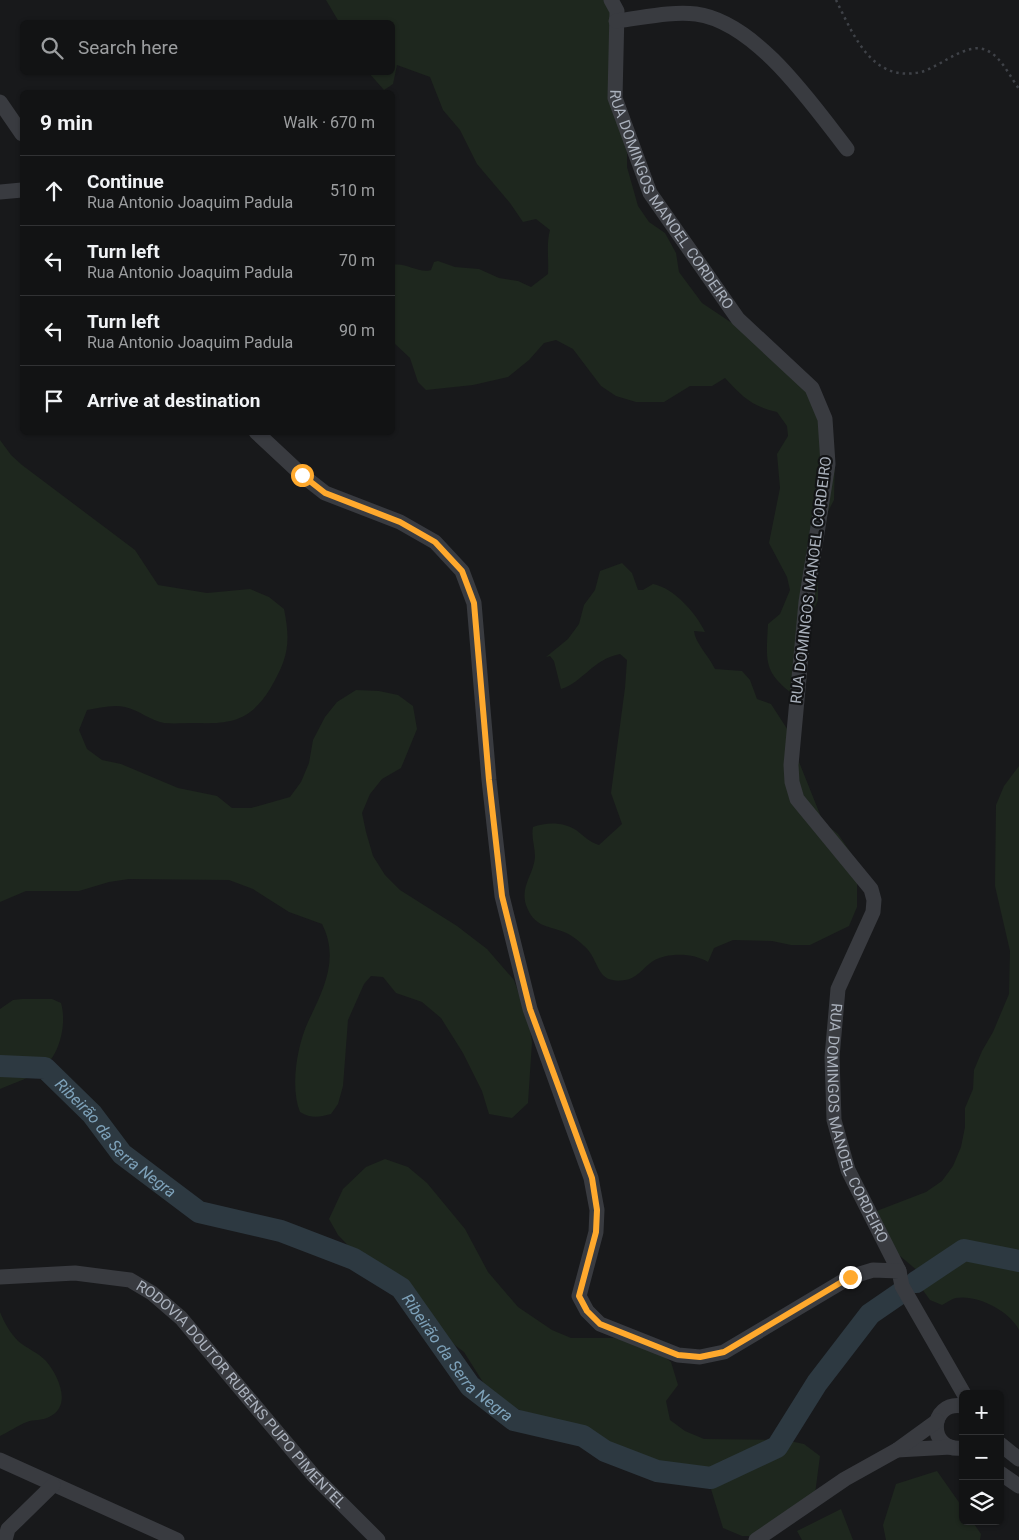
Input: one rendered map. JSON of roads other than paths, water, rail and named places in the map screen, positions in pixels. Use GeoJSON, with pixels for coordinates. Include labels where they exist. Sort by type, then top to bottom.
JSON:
{"type":"FeatureCollection","features":[{"type":"Feature","properties":{"kind":"street"},"geometry":{"type":"LineString","coordinates":[[617,8],[672,14],[696,14],[719,20],[738,30],[781,66],[847,149]]}},
{"type":"Feature","properties":{"kind":"street","name":"RUA DOMINGOS MANOEL CORDEIRO"},"geometry":{"type":"LineString","coordinates":[[617,8],[614,98],[650,193],[738,318],[812,388],[825,419],[828,464],[806,602],[791,765],[792,782],[797,799],[872,890],[874,900],[873,912],[838,989],[832,1057],[834,1120],[848,1170],[899,1271],[902,1286],[962,1390]]}},
{"type":"Feature","properties":{"kind":"street"},"geometry":{"type":"LineString","coordinates":[[0,102],[20,131]]}},
{"type":"Feature","properties":{"kind":"street"},"geometry":{"type":"LineString","coordinates":[[0,192],[20,190]]}},
{"type":"Feature","properties":{"kind":"street"},"geometry":{"type":"LineString","coordinates":[[259,435],[302,475],[325,493],[400,522],[435,542],[462,571],[474,603],[489,780],[502,896],[530,1009],[593,1186],[597,1210],[596,1232],[579,1296],[587,1311],[600,1324],[678,1355],[700,1357],[724,1352],[850,1277],[873,1270],[899,1271]]}},
{"type":"Feature","properties":{"kind":"street","name":"RODOVIA DOUTOR RUBENS PUPO PIMENTEL"},"geometry":{"type":"LineString","coordinates":[[0,1277],[75,1273],[130,1280],[152,1293],[181,1318],[314,1476],[378,1540]]}},
{"type":"Feature","properties":{"kind":"street"},"geometry":{"type":"LineString","coordinates":[[953,1375],[957,1406],[940,1415],[937,1421],[937,1434],[940,1440],[959,1448]]}},
{"type":"Feature","properties":{"kind":"street"},"geometry":{"type":"LineString","coordinates":[[756,1540],[846,1479],[897,1450],[937,1421]]}},
{"type":"Feature","properties":{"kind":"street"},"geometry":{"type":"LineString","coordinates":[[1004,1447],[1019,1459]]}},
{"type":"Feature","properties":{"kind":"street"},"geometry":{"type":"LineString","coordinates":[[897,1450],[959,1448]]}},
{"type":"Feature","properties":{"kind":"street"},"geometry":{"type":"LineString","coordinates":[[0,1460],[178,1540]]}},
{"type":"Feature","properties":{"kind":"street"},"geometry":{"type":"LineString","coordinates":[[1004,1476],[1019,1486]]}},
{"type":"Feature","properties":{"kind":"street"},"geometry":{"type":"LineString","coordinates":[[5,1540],[8,1529],[53,1485]]}},
{"type":"Feature","properties":{"kind":"waterway","name":"Ribeirão da Serra Negra"},"geometry":{"type":"LineString","coordinates":[[0,1066],[45,1068],[92,1114],[122,1154],[199,1212],[281,1231],[354,1259],[401,1288],[470,1386],[514,1420],[583,1436],[605,1451],[657,1471],[711,1478],[777,1447],[817,1383],[870,1314],[902,1292]]}},
{"type":"Feature","properties":{"kind":"waterway"},"geometry":{"type":"LineString","coordinates":[[916,1282],[964,1250],[1019,1261]]}}]}
